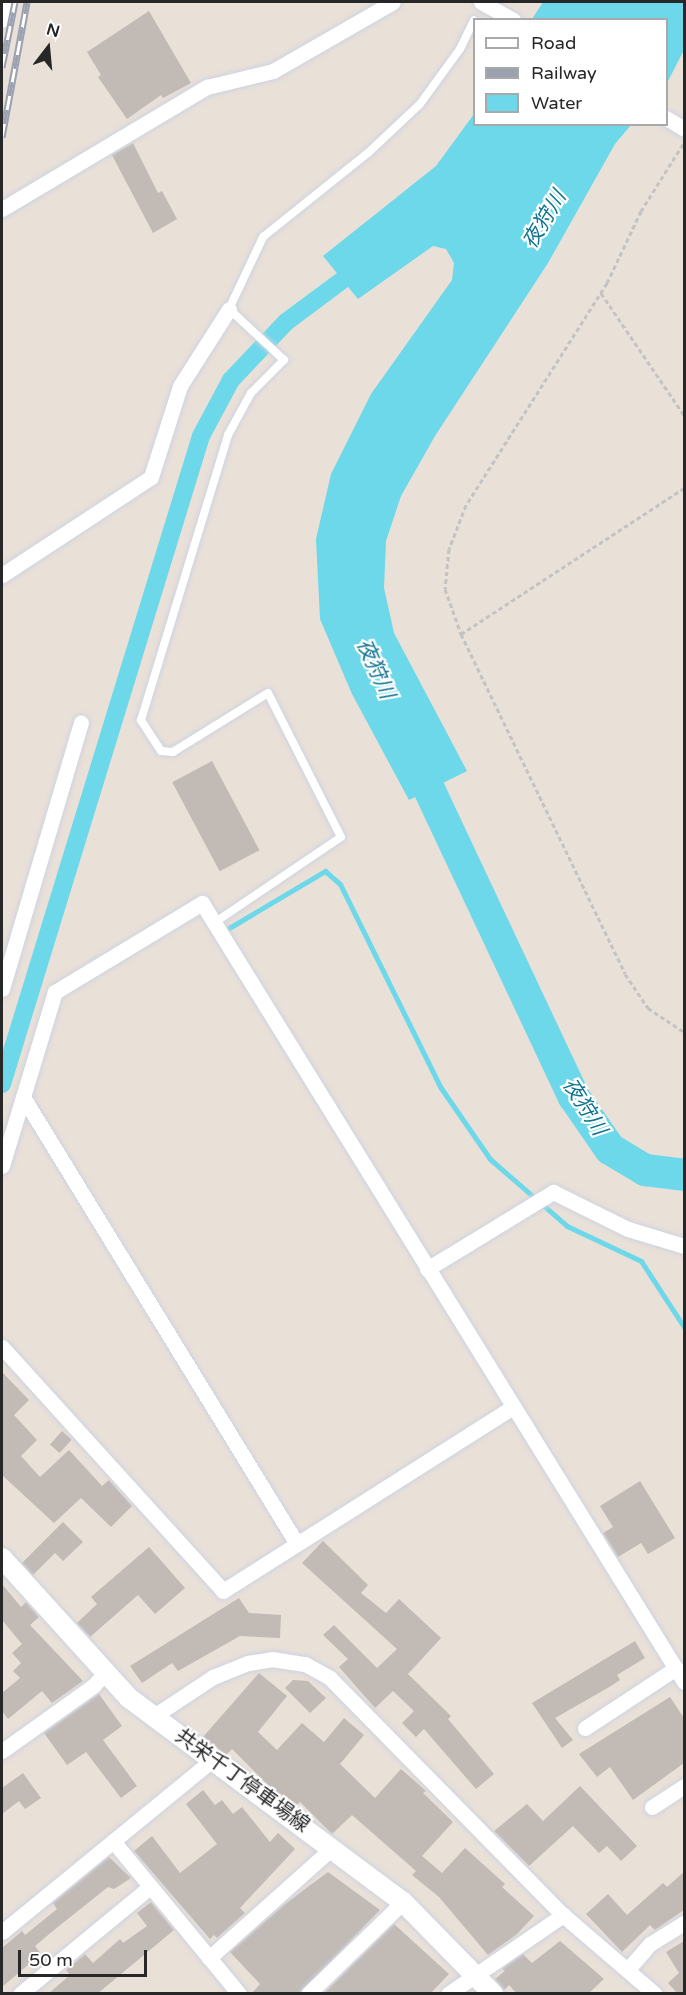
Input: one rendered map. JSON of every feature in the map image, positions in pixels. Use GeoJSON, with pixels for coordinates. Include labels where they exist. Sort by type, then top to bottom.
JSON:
{"type":"FeatureCollection","features":[{"type":"Feature","properties":{"kind":"main road","name":"共栄千丁停車場線"},"geometry":{"type":"LineString","coordinates":[[2,1558],[129,1698],[403,1902],[476,1974],[493,1994]]}},
{"type":"Feature","properties":{"kind":"street"},"geometry":{"type":"LineString","coordinates":[[2,20],[5,2]]}},
{"type":"Feature","properties":{"kind":"street"},"geometry":{"type":"LineString","coordinates":[[2,209],[207,87],[273,71],[393,2]]}},
{"type":"Feature","properties":{"kind":"street"},"geometry":{"type":"LineString","coordinates":[[482,2],[510,18]]}},
{"type":"Feature","properties":{"kind":"street"},"geometry":{"type":"LineString","coordinates":[[668,119],[684,129]]}},
{"type":"Feature","properties":{"kind":"street"},"geometry":{"type":"LineString","coordinates":[[2,575],[151,477],[180,387],[229,309]]}},
{"type":"Feature","properties":{"kind":"street"},"geometry":{"type":"LineString","coordinates":[[2,989],[81,722]]}},
{"type":"Feature","properties":{"kind":"street"},"geometry":{"type":"LineString","coordinates":[[2,1166],[55,992],[202,903],[684,1682]]}},
{"type":"Feature","properties":{"kind":"street"},"geometry":{"type":"LineString","coordinates":[[22,1097],[297,1544]]}},
{"type":"Feature","properties":{"kind":"street"},"geometry":{"type":"LineString","coordinates":[[427,1269],[553,1192],[628,1229],[684,1246]]}},
{"type":"Feature","properties":{"kind":"street"},"geometry":{"type":"LineString","coordinates":[[2,1347],[223,1591],[513,1407]]}},
{"type":"Feature","properties":{"kind":"street"},"geometry":{"type":"LineString","coordinates":[[154,1716],[203,1682],[248,1663],[272,1659],[305,1665],[330,1678],[563,1915],[596,1946],[629,1968],[655,1994]]}},
{"type":"Feature","properties":{"kind":"street"},"geometry":{"type":"LineString","coordinates":[[585,1728],[675,1668]]}},
{"type":"Feature","properties":{"kind":"street"},"geometry":{"type":"LineString","coordinates":[[2,1751],[93,1686],[106,1672]]}},
{"type":"Feature","properties":{"kind":"street"},"geometry":{"type":"LineString","coordinates":[[2,1932],[211,1761]]}},
{"type":"Feature","properties":{"kind":"street"},"geometry":{"type":"LineString","coordinates":[[652,1807],[684,1786]]}},
{"type":"Feature","properties":{"kind":"street"},"geometry":{"type":"LineString","coordinates":[[113,1841],[239,1994]]}},
{"type":"Feature","properties":{"kind":"street"},"geometry":{"type":"LineString","coordinates":[[209,1958],[332,1848]]}},
{"type":"Feature","properties":{"kind":"street"},"geometry":{"type":"LineString","coordinates":[[20,1994],[150,1887]]}},
{"type":"Feature","properties":{"kind":"street"},"geometry":{"type":"LineString","coordinates":[[308,1994],[403,1902]]}},
{"type":"Feature","properties":{"kind":"street"},"geometry":{"type":"LineString","coordinates":[[448,1994],[563,1915]]}},
{"type":"Feature","properties":{"kind":"street"},"geometry":{"type":"LineString","coordinates":[[629,1968],[650,1944],[684,1923]]}},
{"type":"Feature","properties":{"kind":"lane"},"geometry":{"type":"LineString","coordinates":[[476,18],[482,2]]}},
{"type":"Feature","properties":{"kind":"lane"},"geometry":{"type":"LineString","coordinates":[[214,923],[341,837],[268,693],[173,752],[161,751],[141,720],[228,435],[252,393],[284,360],[229,309],[263,237],[368,153],[420,104],[460,50],[473,24]]}},
{"type":"Feature","properties":{"kind":"path"},"geometry":{"type":"LineString","coordinates":[[684,140],[641,211],[601,293],[466,505],[449,549],[445,589],[461,634],[625,974],[648,1008],[684,1032]]}},
{"type":"Feature","properties":{"kind":"path"},"geometry":{"type":"LineString","coordinates":[[601,293],[684,415]]}},
{"type":"Feature","properties":{"kind":"path"},"geometry":{"type":"LineString","coordinates":[[461,634],[684,488]]}},
{"type":"Feature","properties":{"kind":"water"},"geometry":{"type":"Polygon","coordinates":[[[543,2],[684,2],[684,50],[668,81],[668,18],[533,18],[543,2]]]}},
{"type":"Feature","properties":{"kind":"water"},"geometry":{"type":"Polygon","coordinates":[[[473,115],[473,126],[630,126],[615,144],[548,263],[435,436],[401,496],[386,541],[384,588],[394,633],[467,771],[409,800],[352,694],[320,619],[316,539],[331,474],[371,394],[452,280],[454,263],[446,249],[433,246],[358,299],[323,256],[436,166],[473,115]]]}},
{"type":"Feature","properties":{"kind":"building"},"geometry":{"type":"Polygon","coordinates":[[[149,11],[191,83],[163,98],[161,95],[127,119],[98,77],[101,75],[87,52],[149,11]]]}},
{"type":"Feature","properties":{"kind":"building"},"geometry":{"type":"Polygon","coordinates":[[[133,143],[158,193],[162,191],[177,219],[153,233],[112,155],[133,143]]]}},
{"type":"Feature","properties":{"kind":"building"},"geometry":{"type":"Polygon","coordinates":[[[212,761],[259,850],[220,871],[172,782],[212,761]]]}},
{"type":"Feature","properties":{"kind":"building"},"geometry":{"type":"Polygon","coordinates":[[[2,1372],[29,1400],[14,1415],[37,1440],[21,1456],[40,1477],[69,1450],[102,1486],[109,1480],[132,1506],[111,1527],[81,1498],[54,1523],[2,1475],[2,1372]]]}},
{"type":"Feature","properties":{"kind":"building"},"geometry":{"type":"Polygon","coordinates":[[[62,1431],[72,1440],[60,1453],[50,1444],[62,1431]]]}},
{"type":"Feature","properties":{"kind":"building"},"geometry":{"type":"Polygon","coordinates":[[[640,1481],[675,1538],[648,1554],[641,1543],[618,1557],[603,1533],[613,1527],[600,1506],[640,1481]]]}},
{"type":"Feature","properties":{"kind":"building"},"geometry":{"type":"Polygon","coordinates":[[[63,1522],[83,1542],[63,1561],[55,1553],[33,1575],[22,1563],[63,1522]]]}},
{"type":"Feature","properties":{"kind":"building"},"geometry":{"type":"Polygon","coordinates":[[[323,1541],[368,1585],[361,1593],[386,1613],[399,1599],[441,1638],[408,1674],[451,1716],[448,1719],[494,1774],[476,1789],[424,1729],[416,1737],[402,1723],[414,1711],[393,1691],[375,1708],[339,1667],[348,1659],[323,1635],[334,1625],[377,1668],[397,1649],[302,1563],[323,1541]]]}},
{"type":"Feature","properties":{"kind":"building"},"geometry":{"type":"Polygon","coordinates":[[[149,1547],[185,1588],[155,1614],[138,1595],[90,1637],[77,1623],[97,1604],[91,1597],[149,1547]]]}},
{"type":"Feature","properties":{"kind":"building"},"geometry":{"type":"Polygon","coordinates":[[[2,1584],[21,1607],[26,1602],[39,1617],[30,1625],[83,1681],[52,1703],[42,1691],[8,1719],[2,1711],[2,1693],[20,1678],[13,1671],[21,1663],[12,1653],[22,1644],[2,1620],[2,1584]]]}},
{"type":"Feature","properties":{"kind":"building"},"geometry":{"type":"Polygon","coordinates":[[[239,1598],[249,1613],[281,1615],[280,1638],[240,1636],[178,1671],[172,1663],[142,1683],[130,1666],[239,1598]]]}},
{"type":"Feature","properties":{"kind":"building"},"geometry":{"type":"Polygon","coordinates":[[[635,1641],[645,1658],[617,1675],[620,1680],[611,1686],[555,1718],[573,1740],[562,1748],[532,1703],[635,1641]]]}},
{"type":"Feature","properties":{"kind":"building"},"geometry":{"type":"Polygon","coordinates":[[[259,1673],[287,1696],[258,1732],[277,1750],[302,1723],[324,1742],[344,1718],[364,1735],[340,1764],[375,1798],[401,1769],[426,1791],[423,1793],[453,1822],[422,1856],[442,1873],[465,1848],[505,1884],[502,1887],[534,1916],[516,1935],[488,1955],[439,1897],[412,1875],[416,1871],[352,1815],[332,1834],[300,1802],[295,1807],[274,1791],[232,1749],[226,1755],[203,1737],[259,1673]]]}},
{"type":"Feature","properties":{"kind":"building"},"geometry":{"type":"Polygon","coordinates":[[[293,1680],[308,1681],[326,1698],[310,1713],[285,1688],[293,1680]]]}},
{"type":"Feature","properties":{"kind":"building"},"geometry":{"type":"Polygon","coordinates":[[[99,1694],[122,1726],[103,1740],[137,1786],[121,1798],[86,1752],[67,1765],[44,1733],[99,1694]]]}},
{"type":"Feature","properties":{"kind":"building"},"geometry":{"type":"Polygon","coordinates":[[[670,1697],[684,1718],[684,1763],[633,1800],[610,1767],[597,1777],[579,1754],[670,1697]]]}},
{"type":"Feature","properties":{"kind":"building"},"geometry":{"type":"Polygon","coordinates":[[[23,1773],[41,1798],[25,1809],[19,1801],[2,1814],[2,1788],[23,1773]]]}},
{"type":"Feature","properties":{"kind":"building"},"geometry":{"type":"Polygon","coordinates":[[[580,1786],[637,1846],[621,1861],[607,1846],[599,1853],[573,1826],[529,1866],[494,1831],[527,1804],[543,1821],[580,1786]]]}},
{"type":"Feature","properties":{"kind":"building"},"geometry":{"type":"Polygon","coordinates":[[[203,1790],[215,1805],[222,1800],[233,1814],[242,1807],[270,1842],[278,1833],[295,1849],[240,1908],[245,1913],[217,1938],[214,1935],[210,1939],[134,1851],[152,1836],[180,1873],[217,1844],[186,1804],[203,1790]]]}},
{"type":"Feature","properties":{"kind":"building"},"geometry":{"type":"Polygon","coordinates":[[[109,1857],[131,1878],[114,1889],[108,1887],[35,1946],[41,1954],[2,1987],[2,1948],[22,1931],[25,1935],[57,1909],[53,1903],[109,1857]]]}},
{"type":"Feature","properties":{"kind":"building"},"geometry":{"type":"Polygon","coordinates":[[[328,1872],[380,1910],[299,1994],[251,1994],[260,1984],[230,1952],[285,1904],[328,1872]]]}},
{"type":"Feature","properties":{"kind":"building"},"geometry":{"type":"Polygon","coordinates":[[[684,1872],[684,1910],[655,1930],[650,1925],[622,1952],[586,1914],[608,1894],[627,1915],[663,1883],[667,1887],[684,1872]]]}},
{"type":"Feature","properties":{"kind":"building"},"geometry":{"type":"Polygon","coordinates":[[[151,1902],[174,1930],[97,1994],[48,1994],[70,1975],[66,1970],[85,1954],[93,1963],[120,1939],[123,1943],[147,1926],[137,1913],[151,1902]]]}},
{"type":"Feature","properties":{"kind":"building"},"geometry":{"type":"Polygon","coordinates":[[[394,1924],[449,1974],[430,1994],[323,1994],[394,1924]]]}},
{"type":"Feature","properties":{"kind":"building"},"geometry":{"type":"Polygon","coordinates":[[[560,1941],[604,1979],[588,1994],[517,1994],[509,1985],[504,1990],[495,1979],[505,1971],[502,1969],[523,1954],[532,1963],[560,1941]]]}},
{"type":"Feature","properties":{"kind":"building"},"geometry":{"type":"Polygon","coordinates":[[[684,1941],[684,1994],[678,1994],[668,1983],[679,1973],[666,1952],[684,1941]]]}},
{"type":"Feature","properties":{"kind":"waterway"},"geometry":{"type":"LineString","coordinates":[[2,1084],[201,436],[231,380],[286,322],[360,267]]}},
{"type":"Feature","properties":{"kind":"waterway","name":"夜狩川"},"geometry":{"type":"LineString","coordinates":[[412,753],[574,1097],[610,1149],[645,1170],[684,1175]]}},
{"type":"Feature","properties":{"kind":"waterway"},"geometry":{"type":"LineString","coordinates":[[229,928],[325,871],[340,884],[441,1088],[490,1159],[567,1226],[641,1261],[684,1327]]}},
{"type":"Feature","properties":{"kind":"railway"},"geometry":{"type":"LineString","coordinates":[[2,67],[15,2]]}},
{"type":"Feature","properties":{"kind":"railway"},"geometry":{"type":"LineString","coordinates":[[2,137],[27,2]]}}]}
